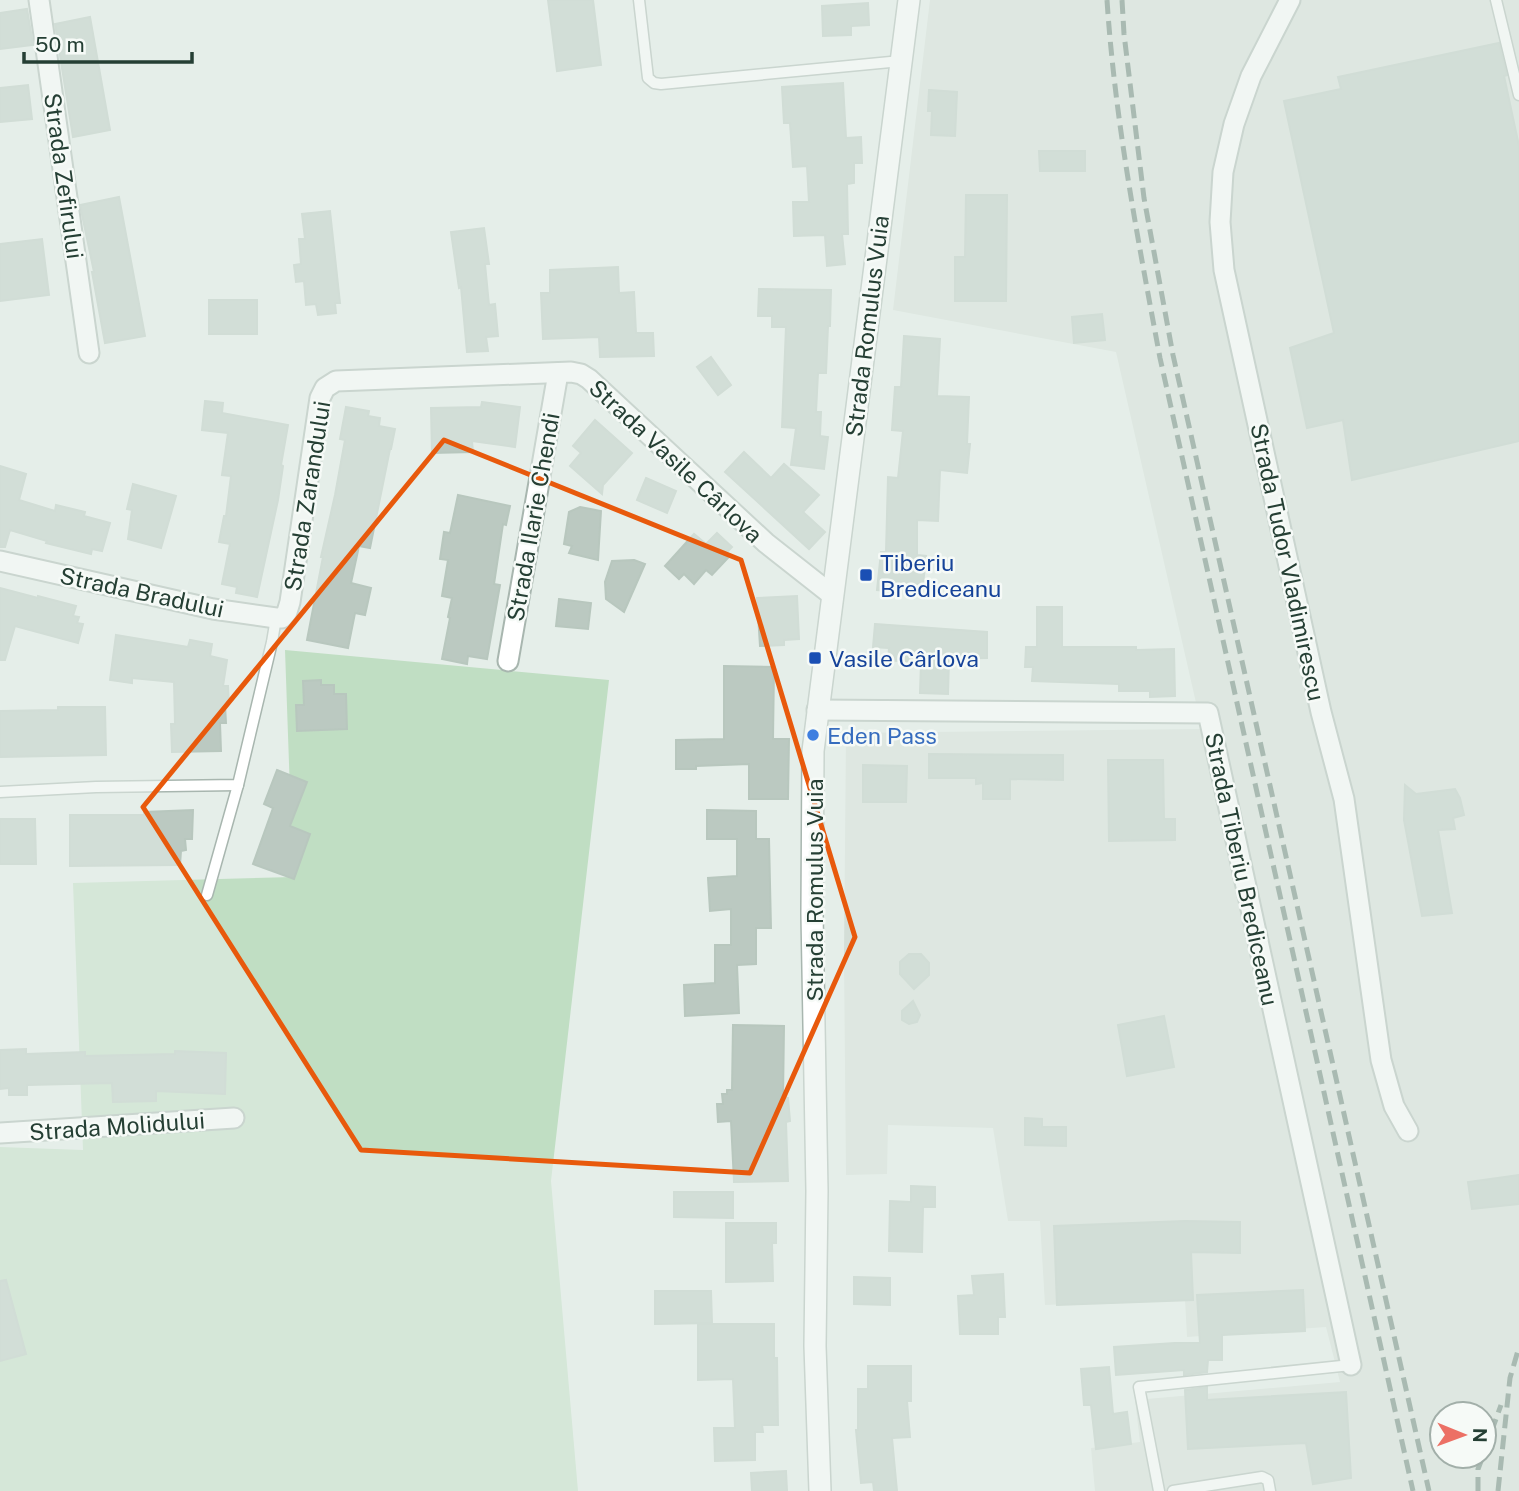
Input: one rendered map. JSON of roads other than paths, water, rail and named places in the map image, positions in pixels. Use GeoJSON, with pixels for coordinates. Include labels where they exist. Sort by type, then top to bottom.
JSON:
{"type":"FeatureCollection","features":[{"type":"Feature","properties":{"kind":"street","name":"Strada Zefirului"},"geometry":{"type":"LineString","coordinates":[[39,0],[89,353]]}},
{"type":"Feature","properties":{"kind":"street","name":"Strada Romulus Vuia"},"geometry":{"type":"LineString","coordinates":[[820,1491],[815,1346],[817,1191],[813,751],[909,0]]}},
{"type":"Feature","properties":{"kind":"street","name":"Strada Tudor Vladimirescu"},"geometry":{"type":"LineString","coordinates":[[1290,0],[1251,76],[1234,124],[1223,172],[1220,222],[1224,270],[1321,712],[1344,799],[1381,1060],[1394,1106],[1408,1131]]}},
{"type":"Feature","properties":{"kind":"street","name":"Strada Ilarie Chendi"},"geometry":{"type":"LineString","coordinates":[[508,661],[558,373]]}},
{"type":"Feature","properties":{"kind":"street","name":"Strada Vasile Cârlova"},"geometry":{"type":"LineString","coordinates":[[337,381],[581,373],[766,543],[832,595]]}},
{"type":"Feature","properties":{"kind":"street","name":"Strada Zarandului"},"geometry":{"type":"LineString","coordinates":[[281,617],[290,602],[320,398],[325,388],[337,381]]}},
{"type":"Feature","properties":{"kind":"street","name":"Strada Bradului"},"geometry":{"type":"LineString","coordinates":[[0,561],[214,609],[281,617]]}},
{"type":"Feature","properties":{"kind":"street","name":"Strada Tiberiu Brediceanu"},"geometry":{"type":"LineString","coordinates":[[817,710],[1208,713],[1350,1365]]}},
{"type":"Feature","properties":{"kind":"street","name":"Strada Molidului"},"geometry":{"type":"LineString","coordinates":[[0,1133],[234,1118]]}},
{"type":"Feature","properties":{"kind":"lane"},"geometry":{"type":"LineString","coordinates":[[639,0],[648,78],[654,83],[901,61]]}},
{"type":"Feature","properties":{"kind":"lane"},"geometry":{"type":"LineString","coordinates":[[1496,0],[1519,94]]}},
{"type":"Feature","properties":{"kind":"lane","name":"Strada Zarandului"},"geometry":{"type":"LineString","coordinates":[[206,895],[238,785],[272,642],[281,617]]}},
{"type":"Feature","properties":{"kind":"lane"},"geometry":{"type":"LineString","coordinates":[[0,792],[96,787],[238,785]]}},
{"type":"Feature","properties":{"kind":"lane"},"geometry":{"type":"LineString","coordinates":[[1159,1491],[1139,1387],[1350,1365]]}},
{"type":"Feature","properties":{"kind":"lane"},"geometry":{"type":"LineString","coordinates":[[1173,1491],[1262,1477],[1268,1479],[1270,1491]]}},
{"type":"Feature","properties":{"kind":"railway"},"geometry":{"type":"LineString","coordinates":[[1107,0],[1121,135],[1160,358],[1413,1491]]}},
{"type":"Feature","properties":{"kind":"railway"},"geometry":{"type":"LineString","coordinates":[[1122,0],[1144,198],[1173,355],[1429,1491]]}},
{"type":"Feature","properties":{"kind":"railway"},"geometry":{"type":"LineString","coordinates":[[1498,1491],[1510,1378],[1519,1347]]}},
{"type":"Feature","properties":{"kind":"railway"},"geometry":{"type":"LineString","coordinates":[[1498,1413],[1501,1405]]}},
{"type":"Feature","properties":{"kind":"railway"},"geometry":{"type":"LineString","coordinates":[[1478,1470],[1478,1491]]}},
{"type":"Feature","properties":{"kind":"place","name":"Tiberiu Brediceanu"},"geometry":{"type":"Point","coordinates":[866,575]}},
{"type":"Feature","properties":{"kind":"place","name":"Vasile Cârlova"},"geometry":{"type":"Point","coordinates":[815,658]}},
{"type":"Feature","properties":{"kind":"place","name":"Eden Pass"},"geometry":{"type":"Point","coordinates":[813,735]}}]}
